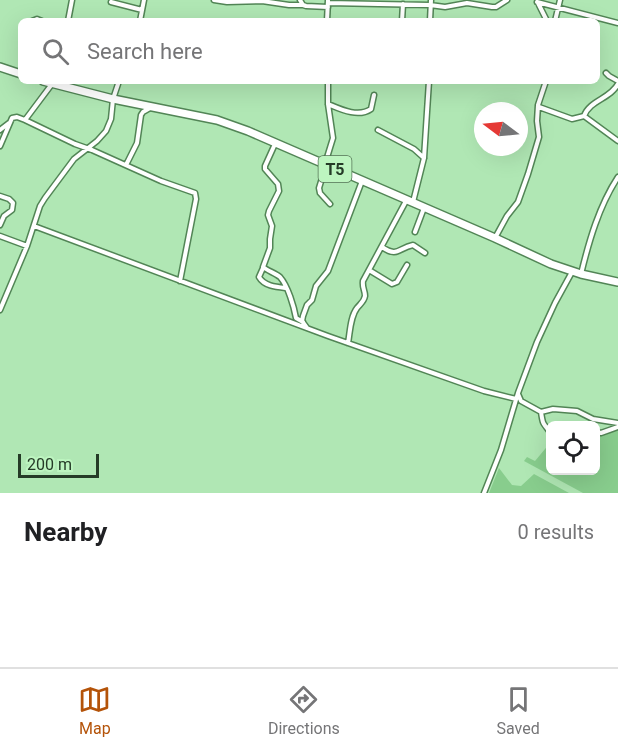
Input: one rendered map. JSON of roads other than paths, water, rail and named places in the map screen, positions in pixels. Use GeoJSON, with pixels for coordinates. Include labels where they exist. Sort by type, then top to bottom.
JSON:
{"type":"FeatureCollection","features":[{"type":"Feature","properties":{"kind":"highway"},"geometry":{"type":"LineString","coordinates":[[0,67],[18,73]]}},
{"type":"Feature","properties":{"kind":"highway","name":"T5"},"geometry":{"type":"LineString","coordinates":[[59,84],[113,99],[217,120],[326,164],[551,264],[581,274],[618,282]]}},
{"type":"Feature","properties":{"kind":"street"},"geometry":{"type":"LineString","coordinates":[[69,18],[72,0]]}},
{"type":"Feature","properties":{"kind":"street"},"geometry":{"type":"LineString","coordinates":[[141,18],[144,0]]}},
{"type":"Feature","properties":{"kind":"street"},"geometry":{"type":"LineString","coordinates":[[214,0],[262,1],[289,5],[302,2],[306,6],[328,3],[431,2],[445,7],[467,3],[492,8],[507,0]]}},
{"type":"Feature","properties":{"kind":"street"},"geometry":{"type":"LineString","coordinates":[[556,18],[560,0]]}},
{"type":"Feature","properties":{"kind":"street"},"geometry":{"type":"LineString","coordinates":[[536,1],[598,18]]}},
{"type":"Feature","properties":{"kind":"street"},"geometry":{"type":"LineString","coordinates":[[536,1],[544,18]]}},
{"type":"Feature","properties":{"kind":"street"},"geometry":{"type":"LineString","coordinates":[[111,2],[142,10]]}},
{"type":"Feature","properties":{"kind":"street"},"geometry":{"type":"LineString","coordinates":[[430,18],[431,2]]}},
{"type":"Feature","properties":{"kind":"street"},"geometry":{"type":"LineString","coordinates":[[327,18],[328,3]]}},
{"type":"Feature","properties":{"kind":"street"},"geometry":{"type":"LineString","coordinates":[[402,18],[403,4]]}},
{"type":"Feature","properties":{"kind":"street"},"geometry":{"type":"LineString","coordinates":[[600,18],[618,23]]}},
{"type":"Feature","properties":{"kind":"street"},"geometry":{"type":"LineString","coordinates":[[539,107],[572,119],[584,116],[588,108],[613,92],[618,83],[606,73]]}},
{"type":"Feature","properties":{"kind":"street"},"geometry":{"type":"LineString","coordinates":[[25,120],[54,84]]}},
{"type":"Feature","properties":{"kind":"street"},"geometry":{"type":"LineString","coordinates":[[0,310],[45,198],[74,159],[106,131],[111,119],[113,99],[118,84]]}},
{"type":"Feature","properties":{"kind":"street"},"geometry":{"type":"LineString","coordinates":[[328,84],[328,104],[333,138],[319,188],[320,193],[330,204]]}},
{"type":"Feature","properties":{"kind":"street"},"geometry":{"type":"LineString","coordinates":[[348,343],[354,315],[365,296],[362,285],[409,202],[424,158],[429,84]]}},
{"type":"Feature","properties":{"kind":"street"},"geometry":{"type":"LineString","coordinates":[[495,238],[518,201],[528,174],[539,137],[537,121],[545,84]]}},
{"type":"Feature","properties":{"kind":"street"},"geometry":{"type":"LineString","coordinates":[[328,104],[346,111],[366,112],[371,109],[374,95]]}},
{"type":"Feature","properties":{"kind":"street"},"geometry":{"type":"LineString","coordinates":[[126,166],[137,143],[142,114],[153,107]]}},
{"type":"Feature","properties":{"kind":"street"},"geometry":{"type":"LineString","coordinates":[[584,116],[618,141]]}},
{"type":"Feature","properties":{"kind":"street"},"geometry":{"type":"LineString","coordinates":[[0,130],[14,117],[25,120],[75,144],[196,194],[180,281]]}},
{"type":"Feature","properties":{"kind":"street"},"geometry":{"type":"LineString","coordinates":[[0,146],[10,122]]}},
{"type":"Feature","properties":{"kind":"street"},"geometry":{"type":"LineString","coordinates":[[378,130],[414,149],[424,158]]}},
{"type":"Feature","properties":{"kind":"street"},"geometry":{"type":"LineString","coordinates":[[275,143],[265,164],[265,170],[276,181],[279,188],[268,215],[272,226],[271,245],[260,275],[261,280],[286,288]]}},
{"type":"Feature","properties":{"kind":"street"},"geometry":{"type":"LineString","coordinates":[[581,274],[596,223],[611,187],[618,177]]}},
{"type":"Feature","properties":{"kind":"street"},"geometry":{"type":"LineString","coordinates":[[303,322],[302,318],[307,305],[312,300],[316,286],[326,276],[332,263],[362,181]]}},
{"type":"Feature","properties":{"kind":"street"},"geometry":{"type":"LineString","coordinates":[[611,187],[618,185]]}},
{"type":"Feature","properties":{"kind":"street"},"geometry":{"type":"LineString","coordinates":[[0,196],[13,203],[12,210],[4,216],[0,225]]}},
{"type":"Feature","properties":{"kind":"street"},"geometry":{"type":"LineString","coordinates":[[415,232],[424,208]]}},
{"type":"Feature","properties":{"kind":"street"},"geometry":{"type":"LineString","coordinates":[[34,226],[308,329],[484,391],[516,399]]}},
{"type":"Feature","properties":{"kind":"street"},"geometry":{"type":"LineString","coordinates":[[0,236],[27,246]]}},
{"type":"Feature","properties":{"kind":"street"},"geometry":{"type":"LineString","coordinates":[[382,247],[392,252],[413,245],[425,253]]}},
{"type":"Feature","properties":{"kind":"street"},"geometry":{"type":"LineString","coordinates":[[369,270],[392,284],[407,265]]}},
{"type":"Feature","properties":{"kind":"street"},"geometry":{"type":"LineString","coordinates":[[263,267],[279,277],[295,309],[296,318],[308,329]]}},
{"type":"Feature","properties":{"kind":"street"},"geometry":{"type":"LineString","coordinates":[[484,493],[501,450],[518,393],[546,322],[572,271]]}},
{"type":"Feature","properties":{"kind":"street"},"geometry":{"type":"LineString","coordinates":[[518,393],[520,401],[541,412],[577,411],[618,425]]}},
{"type":"Feature","properties":{"kind":"street"},"geometry":{"type":"LineString","coordinates":[[541,412],[546,428]]}},
{"type":"Feature","properties":{"kind":"street"},"geometry":{"type":"LineString","coordinates":[[600,433],[618,425]]}}]}
